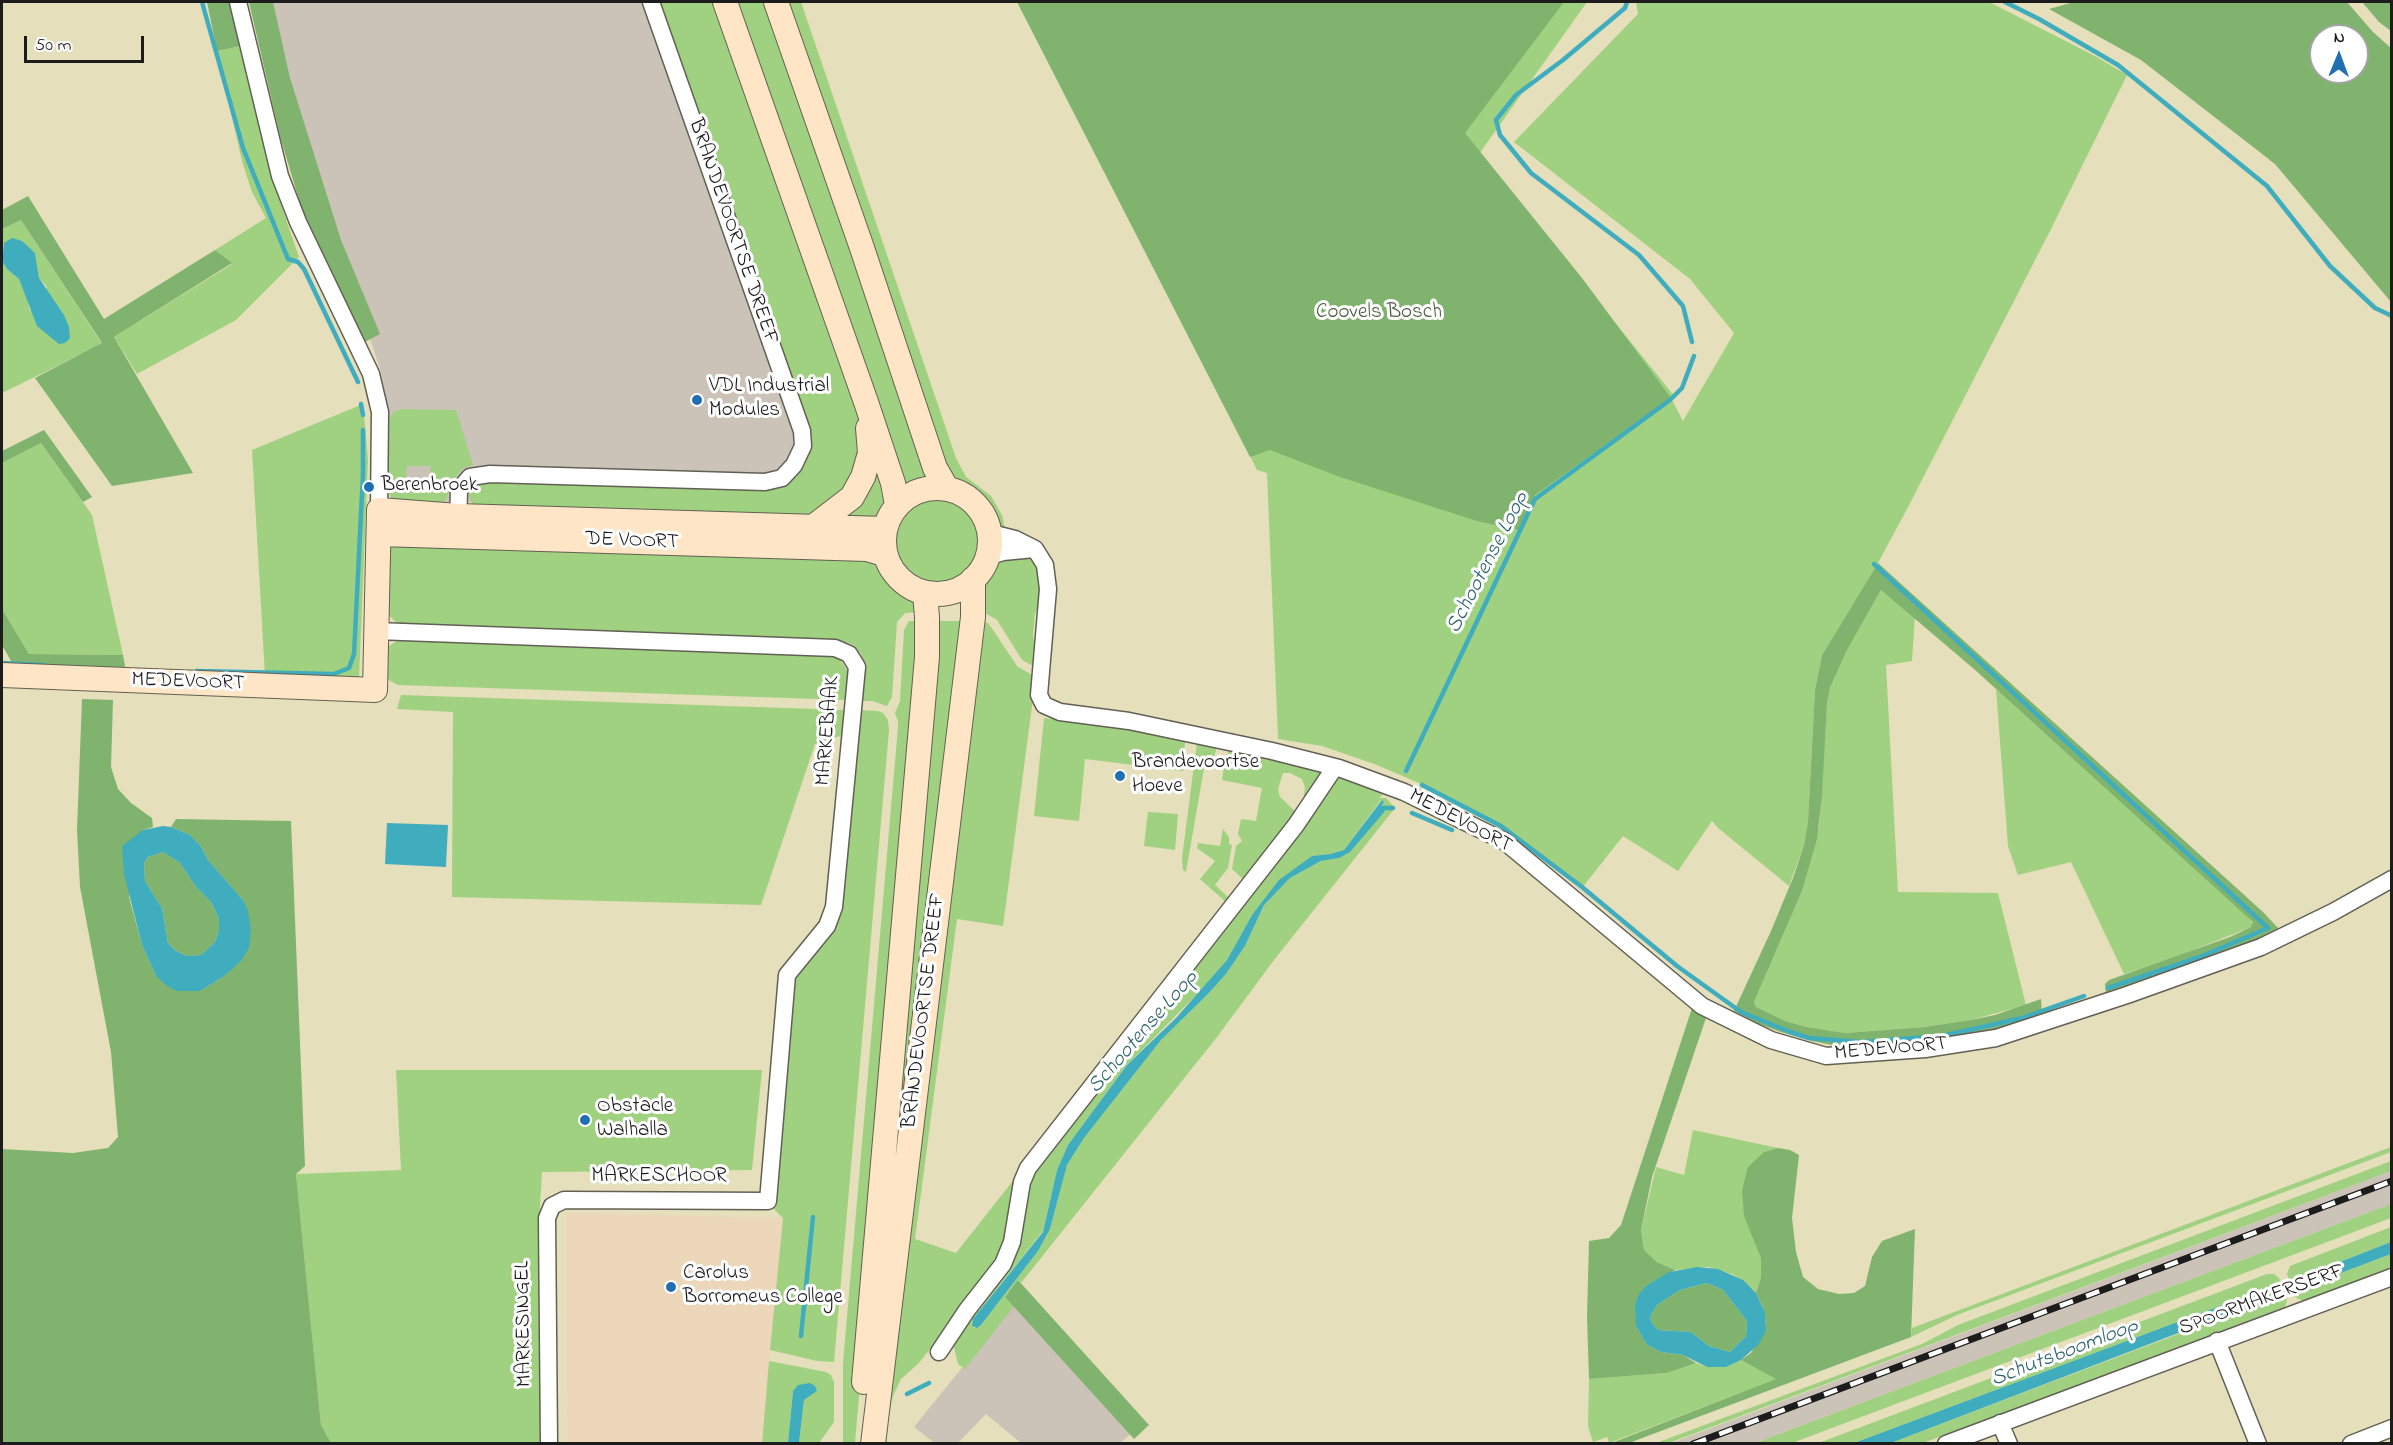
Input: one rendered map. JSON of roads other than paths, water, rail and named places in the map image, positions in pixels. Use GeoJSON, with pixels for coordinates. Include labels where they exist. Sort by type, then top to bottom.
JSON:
{"type":"FeatureCollection","features":[{"type":"Feature","properties":{"kind":"main road"},"geometry":{"type":"LineString","coordinates":[[725,2],[866,402],[893,483],[897,505]]}},
{"type":"Feature","properties":{"kind":"main road"},"geometry":{"type":"LineString","coordinates":[[776,2],[862,248],[934,468],[947,489]]}},
{"type":"Feature","properties":{"kind":"main road"},"geometry":{"type":"LineString","coordinates":[[813,527],[852,497],[863,477],[870,453],[866,402]]}},
{"type":"Feature","properties":{"kind":"main road"},"geometry":{"type":"LineString","coordinates":[[947,489],[962,494],[974,503],[983,515],[989,530],[987,557],[982,569],[974,579],[951,592],[925,593],[900,580],[892,569],[884,554],[885,529],[897,505],[908,496],[920,490],[947,489]]}},
{"type":"Feature","properties":{"kind":"main road","name":"DE VOORT"},"geometry":{"type":"LineString","coordinates":[[379,522],[867,549],[884,554]]}},
{"type":"Feature","properties":{"kind":"main road"},"geometry":{"type":"LineString","coordinates":[[376,631],[379,522]]}},
{"type":"Feature","properties":{"kind":"main road","name":"DE VOORT"},"geometry":{"type":"LineString","coordinates":[[458,526],[885,529]]}},
{"type":"Feature","properties":{"kind":"main road","name":"BRANDEVOORTSE DREEF"},"geometry":{"type":"LineString","coordinates":[[873,1443],[973,617],[974,579]]}},
{"type":"Feature","properties":{"kind":"main road","name":"BRANDEVOORTSE DREEF"},"geometry":{"type":"LineString","coordinates":[[860,1443],[926,668],[928,635],[925,593]]}},
{"type":"Feature","properties":{"kind":"main road","name":"MEDEVOORT"},"geometry":{"type":"LineString","coordinates":[[2,675],[375,690],[376,631]]}},
{"type":"Feature","properties":{"kind":"street"},"geometry":{"type":"LineString","coordinates":[[238,2],[280,176],[298,222],[371,374],[380,412],[379,522]]}},
{"type":"Feature","properties":{"kind":"street","name":"BRANDEVOORTSE DREEF"},"geometry":{"type":"LineString","coordinates":[[458,526],[459,490],[470,477],[490,474],[765,483],[782,478],[794,465],[803,446],[802,431],[651,2]]}},
{"type":"Feature","properties":{"kind":"street"},"geometry":{"type":"LineString","coordinates":[[989,530],[1035,549]]}},
{"type":"Feature","properties":{"kind":"street"},"geometry":{"type":"LineString","coordinates":[[987,557],[1004,552],[1035,549]]}},
{"type":"Feature","properties":{"kind":"street","name":"MEDEVOORT"},"geometry":{"type":"LineString","coordinates":[[1035,549],[1045,565],[1048,590],[1039,695],[1044,705],[1060,712],[1129,721],[1272,751],[1335,767],[1404,792],[1504,841],[1702,1006],[1771,1040],[1826,1056],[1925,1049],[1996,1038],[2127,995],[2261,947],[2334,912],[2391,879]]}},
{"type":"Feature","properties":{"kind":"street","name":"MARKEBAAK"},"geometry":{"type":"LineString","coordinates":[[376,631],[835,648],[849,654],[857,667],[834,907],[827,926],[787,975],[768,1201]]}},
{"type":"Feature","properties":{"kind":"street"},"geometry":{"type":"LineString","coordinates":[[939,1352],[967,1310],[1003,1264],[1012,1242],[1022,1182],[1028,1168],[1296,825],[1335,767]]}},
{"type":"Feature","properties":{"kind":"street","name":"MARKESCHOOR"},"geometry":{"type":"LineString","coordinates":[[552,1206],[564,1200],[768,1201]]}},
{"type":"Feature","properties":{"kind":"street","name":"MARKESINGEL"},"geometry":{"type":"LineString","coordinates":[[549,1443],[547,1218],[552,1206]]}},
{"type":"Feature","properties":{"kind":"street","name":"SPOORMAKERSERF"},"geometry":{"type":"LineString","coordinates":[[1946,1443],[2391,1277]]}},
{"type":"Feature","properties":{"kind":"street"},"geometry":{"type":"LineString","coordinates":[[2217,1341],[2258,1443]]}},
{"type":"Feature","properties":{"kind":"street"},"geometry":{"type":"LineString","coordinates":[[2000,1423],[2009,1443]]}},
{"type":"Feature","properties":{"kind":"street"},"geometry":{"type":"LineString","coordinates":[[2351,1443],[2391,1428]]}},
{"type":"Feature","properties":{"kind":"water"},"geometry":{"type":"Polygon","coordinates":[[[12,238],[22,241],[35,253],[39,278],[64,315],[69,327],[70,338],[65,343],[59,344],[37,326],[19,279],[7,269],[2,261],[4,243],[12,238]]]}},
{"type":"Feature","properties":{"kind":"water"},"geometry":{"type":"Polygon","coordinates":[[[1382,800],[1384,802],[1381,807],[1385,811],[1350,852],[1339,858],[1321,861],[1290,878],[1264,905],[1245,946],[1226,974],[1161,1040],[1084,1138],[1067,1165],[1050,1229],[1038,1251],[981,1325],[977,1328],[972,1326],[973,1319],[1043,1232],[1057,1170],[1068,1145],[1127,1065],[1176,1018],[1227,960],[1252,915],[1279,880],[1312,856],[1344,850],[1382,800]]]}},
{"type":"Feature","properties":{"kind":"water"},"geometry":{"type":"Polygon","coordinates":[[[387,823],[448,825],[446,867],[385,864],[387,823]]]}},
{"type":"Feature","properties":{"kind":"water"},"geometry":{"type":"Polygon","coordinates":[[[163,826],[190,835],[200,845],[208,860],[243,900],[248,911],[251,930],[249,948],[241,961],[223,977],[200,991],[177,991],[167,986],[156,976],[142,945],[124,874],[122,846],[143,830],[163,826]],[[163,852],[148,857],[144,863],[145,881],[162,908],[168,943],[176,951],[187,956],[201,955],[215,942],[219,930],[219,919],[211,902],[196,887],[180,863],[163,852]]]}},
{"type":"Feature","properties":{"kind":"water"},"geometry":{"type":"Polygon","coordinates":[[[2391,1242],[2391,1254],[2310,1283],[2309,1274],[2391,1242]]]}},
{"type":"Feature","properties":{"kind":"water"},"geometry":{"type":"Polygon","coordinates":[[[1697,1267],[1718,1269],[1743,1280],[1756,1293],[1765,1312],[1766,1330],[1759,1344],[1741,1360],[1726,1367],[1707,1367],[1683,1355],[1661,1352],[1647,1345],[1636,1326],[1635,1305],[1639,1294],[1646,1286],[1669,1272],[1697,1267]],[[1707,1283],[1680,1290],[1657,1305],[1650,1317],[1652,1323],[1658,1330],[1691,1332],[1709,1346],[1730,1352],[1746,1336],[1747,1321],[1723,1290],[1707,1283]]]}},
{"type":"Feature","properties":{"kind":"water"},"geometry":{"type":"Polygon","coordinates":[[[2255,1293],[2262,1293],[2267,1299],[1891,1443],[1854,1443],[2255,1293]]]}},
{"type":"Feature","properties":{"kind":"water"},"geometry":{"type":"Polygon","coordinates":[[[810,1383],[817,1391],[804,1400],[799,1443],[788,1443],[793,1391],[798,1385],[810,1383]]]}},
{"type":"Feature","properties":{"kind":"waterway"},"geometry":{"type":"LineString","coordinates":[[202,2],[243,148],[288,259],[298,262],[304,269],[358,382]]}},
{"type":"Feature","properties":{"kind":"waterway","name":"Schootense Loop"},"geometry":{"type":"LineString","coordinates":[[1627,2],[1625,8],[1563,60],[1516,95],[1496,120],[1500,135],[1531,173],[1639,255],[1683,306],[1692,342]]}},
{"type":"Feature","properties":{"kind":"waterway"},"geometry":{"type":"LineString","coordinates":[[2005,2],[2118,65],[2267,186],[2330,266],[2375,308],[2392,316]]}},
{"type":"Feature","properties":{"kind":"waterway","name":"Schootense Loop"},"geometry":{"type":"LineString","coordinates":[[1406,771],[1535,499],[1670,400],[1682,388],[1694,356]]}},
{"type":"Feature","properties":{"kind":"waterway"},"geometry":{"type":"LineString","coordinates":[[361,404],[363,415]]}},
{"type":"Feature","properties":{"kind":"waterway"},"geometry":{"type":"LineString","coordinates":[[196,671],[334,674],[349,668],[354,654],[363,430]]}},
{"type":"Feature","properties":{"kind":"waterway"},"geometry":{"type":"LineString","coordinates":[[1874,564],[2268,928],[2200,957],[2108,988]]}},
{"type":"Feature","properties":{"kind":"waterway"},"geometry":{"type":"LineString","coordinates":[[2,663],[44,665]]}},
{"type":"Feature","properties":{"kind":"waterway"},"geometry":{"type":"LineString","coordinates":[[1422,785],[1501,826],[1582,887],[1677,966],[1741,1012],[1790,1032],[1809,1038],[1861,1042],[1942,1036],[2022,1018],[2084,996]]}},
{"type":"Feature","properties":{"kind":"waterway"},"geometry":{"type":"LineString","coordinates":[[1379,808],[1393,808]]}},
{"type":"Feature","properties":{"kind":"waterway"},"geometry":{"type":"LineString","coordinates":[[1412,813],[1452,830]]}},
{"type":"Feature","properties":{"kind":"waterway"},"geometry":{"type":"LineString","coordinates":[[801,1336],[813,1217]]}},
{"type":"Feature","properties":{"kind":"waterway","name":"Schootense Loop"},"geometry":{"type":"LineString","coordinates":[[907,1394],[929,1383]]}},
{"type":"Feature","properties":{"kind":"railway"},"geometry":{"type":"LineString","coordinates":[[1693,1444],[2392,1181]]}},
{"type":"Feature","properties":{"kind":"place","name":"VDL Industrial Modules"},"geometry":{"type":"Point","coordinates":[697,400]}},
{"type":"Feature","properties":{"kind":"place","name":"Berenbroek"},"geometry":{"type":"Point","coordinates":[369,487]}},
{"type":"Feature","properties":{"kind":"place","name":"Brandevoortse Hoeve"},"geometry":{"type":"Point","coordinates":[1120,776]}},
{"type":"Feature","properties":{"kind":"place","name":"Obstacle Walhalla"},"geometry":{"type":"Point","coordinates":[585,1120]}},
{"type":"Feature","properties":{"kind":"place","name":"Carolus Borromeus College"},"geometry":{"type":"Point","coordinates":[671,1287]}},
{"type":"Feature","properties":{"kind":"park label","name":"Coovels Bosch"},"geometry":{"type":"Point","coordinates":[1379,314]}},
{"type":"Feature","properties":{"kind":"water label","name":"Schutsboomloop"},"geometry":{"type":"Point","coordinates":[2065,1354]}}]}
